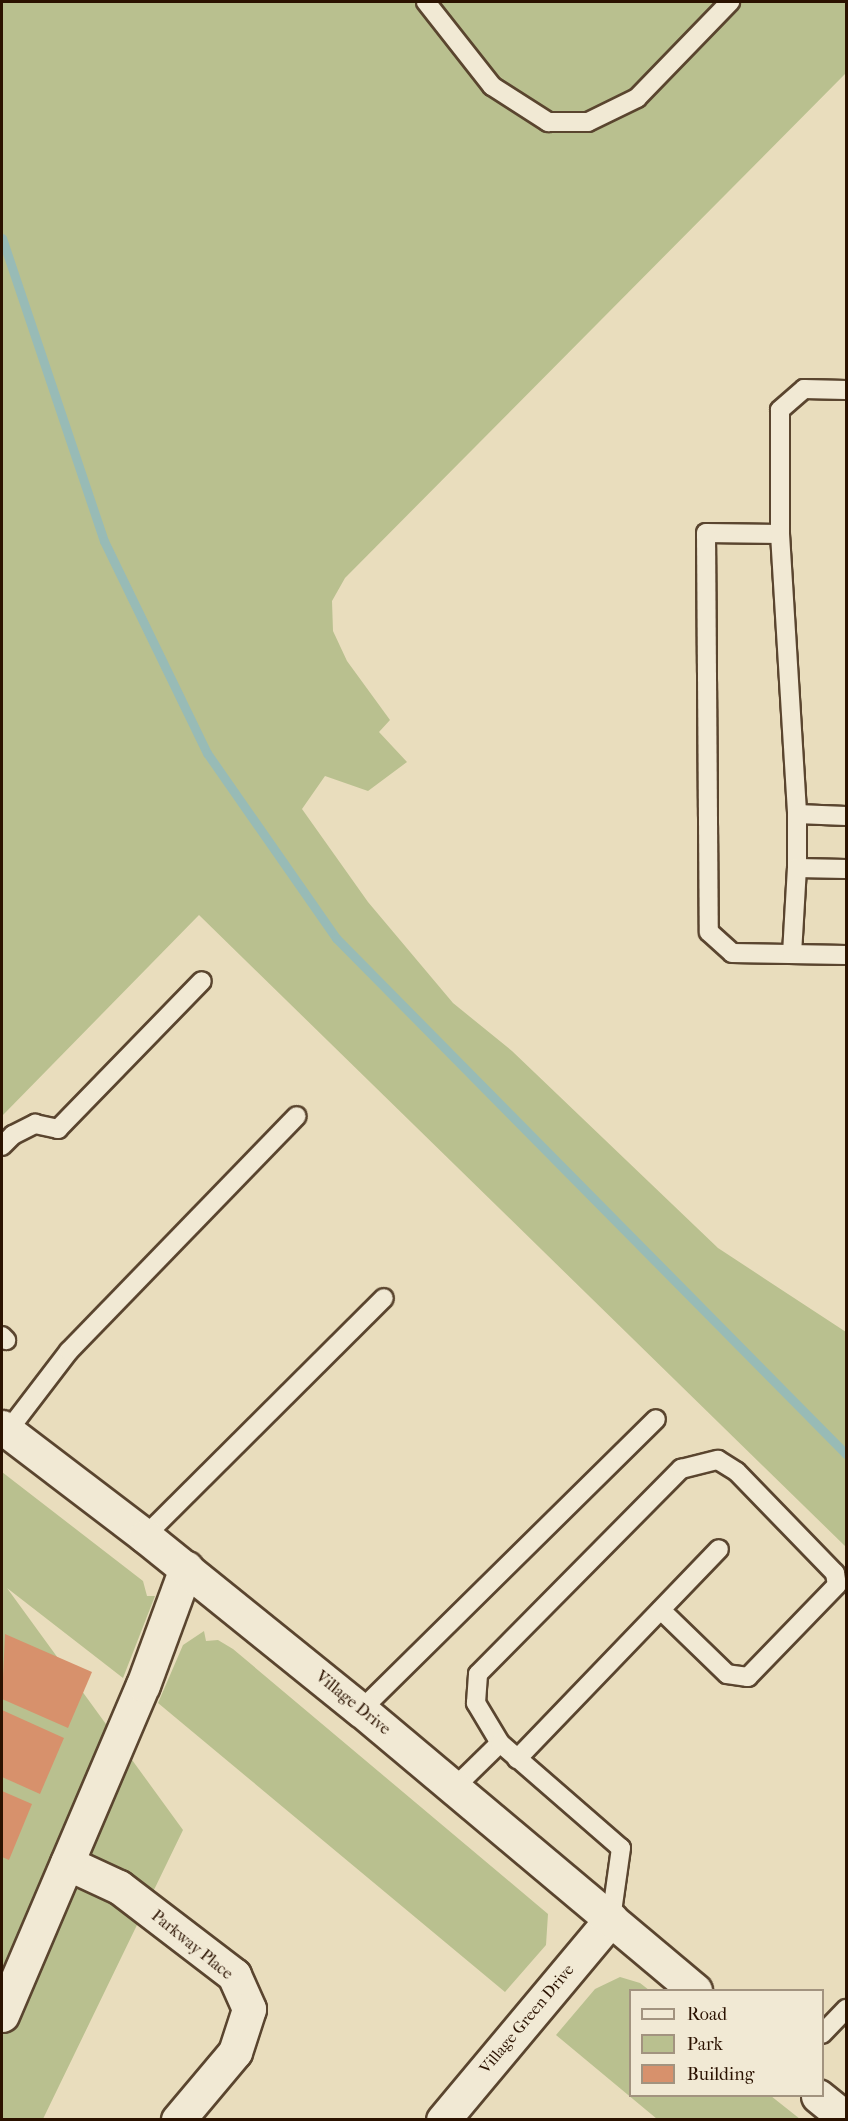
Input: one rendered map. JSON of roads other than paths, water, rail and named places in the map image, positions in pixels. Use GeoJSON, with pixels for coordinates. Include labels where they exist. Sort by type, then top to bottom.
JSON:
{"type":"FeatureCollection","features":[{"type":"Feature","properties":{"kind":"street","name":"Village Drive"},"geometry":{"type":"LineString","coordinates":[[4,1430],[186,1568],[361,1710],[694,1989]]}},
{"type":"Feature","properties":{"kind":"street"},"geometry":{"type":"LineString","coordinates":[[2,2015],[143,1685],[186,1568]]}},
{"type":"Feature","properties":{"kind":"street","name":"Parkway Place"},"geometry":{"type":"LineString","coordinates":[[67,1863],[119,1887],[234,1975],[249,2009],[235,2052],[178,2120]]}},
{"type":"Feature","properties":{"kind":"street","name":"Village Green Drive"},"geometry":{"type":"LineString","coordinates":[[443,2120],[611,1919]]}},
{"type":"Feature","properties":{"kind":"street"},"geometry":{"type":"LineString","coordinates":[[819,2097],[846,2119]]}},
{"type":"Feature","properties":{"kind":"lane"},"geometry":{"type":"LineString","coordinates":[[426,2],[492,86],[548,122],[588,122],[637,98],[730,2]]}},
{"type":"Feature","properties":{"kind":"lane"},"geometry":{"type":"LineString","coordinates":[[792,954],[797,868],[797,814],[780,534],[780,410],[804,390],[846,390]]}},
{"type":"Feature","properties":{"kind":"lane"},"geometry":{"type":"LineString","coordinates":[[780,534],[705,533],[709,932],[732,953],[846,955]]}},
{"type":"Feature","properties":{"kind":"lane"},"geometry":{"type":"LineString","coordinates":[[797,814],[846,816]]}},
{"type":"Feature","properties":{"kind":"lane"},"geometry":{"type":"LineString","coordinates":[[797,868],[846,869]]}},
{"type":"Feature","properties":{"kind":"lane"},"geometry":{"type":"LineString","coordinates":[[2,1146],[13,1135],[35,1124],[58,1129],[202,981]]}},
{"type":"Feature","properties":{"kind":"lane"},"geometry":{"type":"LineString","coordinates":[[4,1430],[69,1351],[297,1116]]}},
{"type":"Feature","properties":{"kind":"lane"},"geometry":{"type":"LineString","coordinates":[[145,1536],[384,1298]]}},
{"type":"Feature","properties":{"kind":"lane"},"geometry":{"type":"LineString","coordinates":[[361,1710],[656,1419]]}},
{"type":"Feature","properties":{"kind":"lane"},"geometry":{"type":"LineString","coordinates":[[611,1919],[621,1848],[500,1743],[476,1703],[478,1674],[681,1469],[718,1460],[737,1472],[835,1573],[837,1585],[748,1677],[727,1674],[661,1610]]}},
{"type":"Feature","properties":{"kind":"lane"},"geometry":{"type":"LineString","coordinates":[[517,1759],[719,1549]]}},
{"type":"Feature","properties":{"kind":"lane"},"geometry":{"type":"LineString","coordinates":[[454,1788],[500,1743]]}},
{"type":"Feature","properties":{"kind":"lane"},"geometry":{"type":"LineString","coordinates":[[824,2032],[846,2009]]}},
{"type":"Feature","properties":{"kind":"waterway"},"geometry":{"type":"LineString","coordinates":[[2,238],[104,541],[207,753],[336,938],[846,1454]]}}]}
